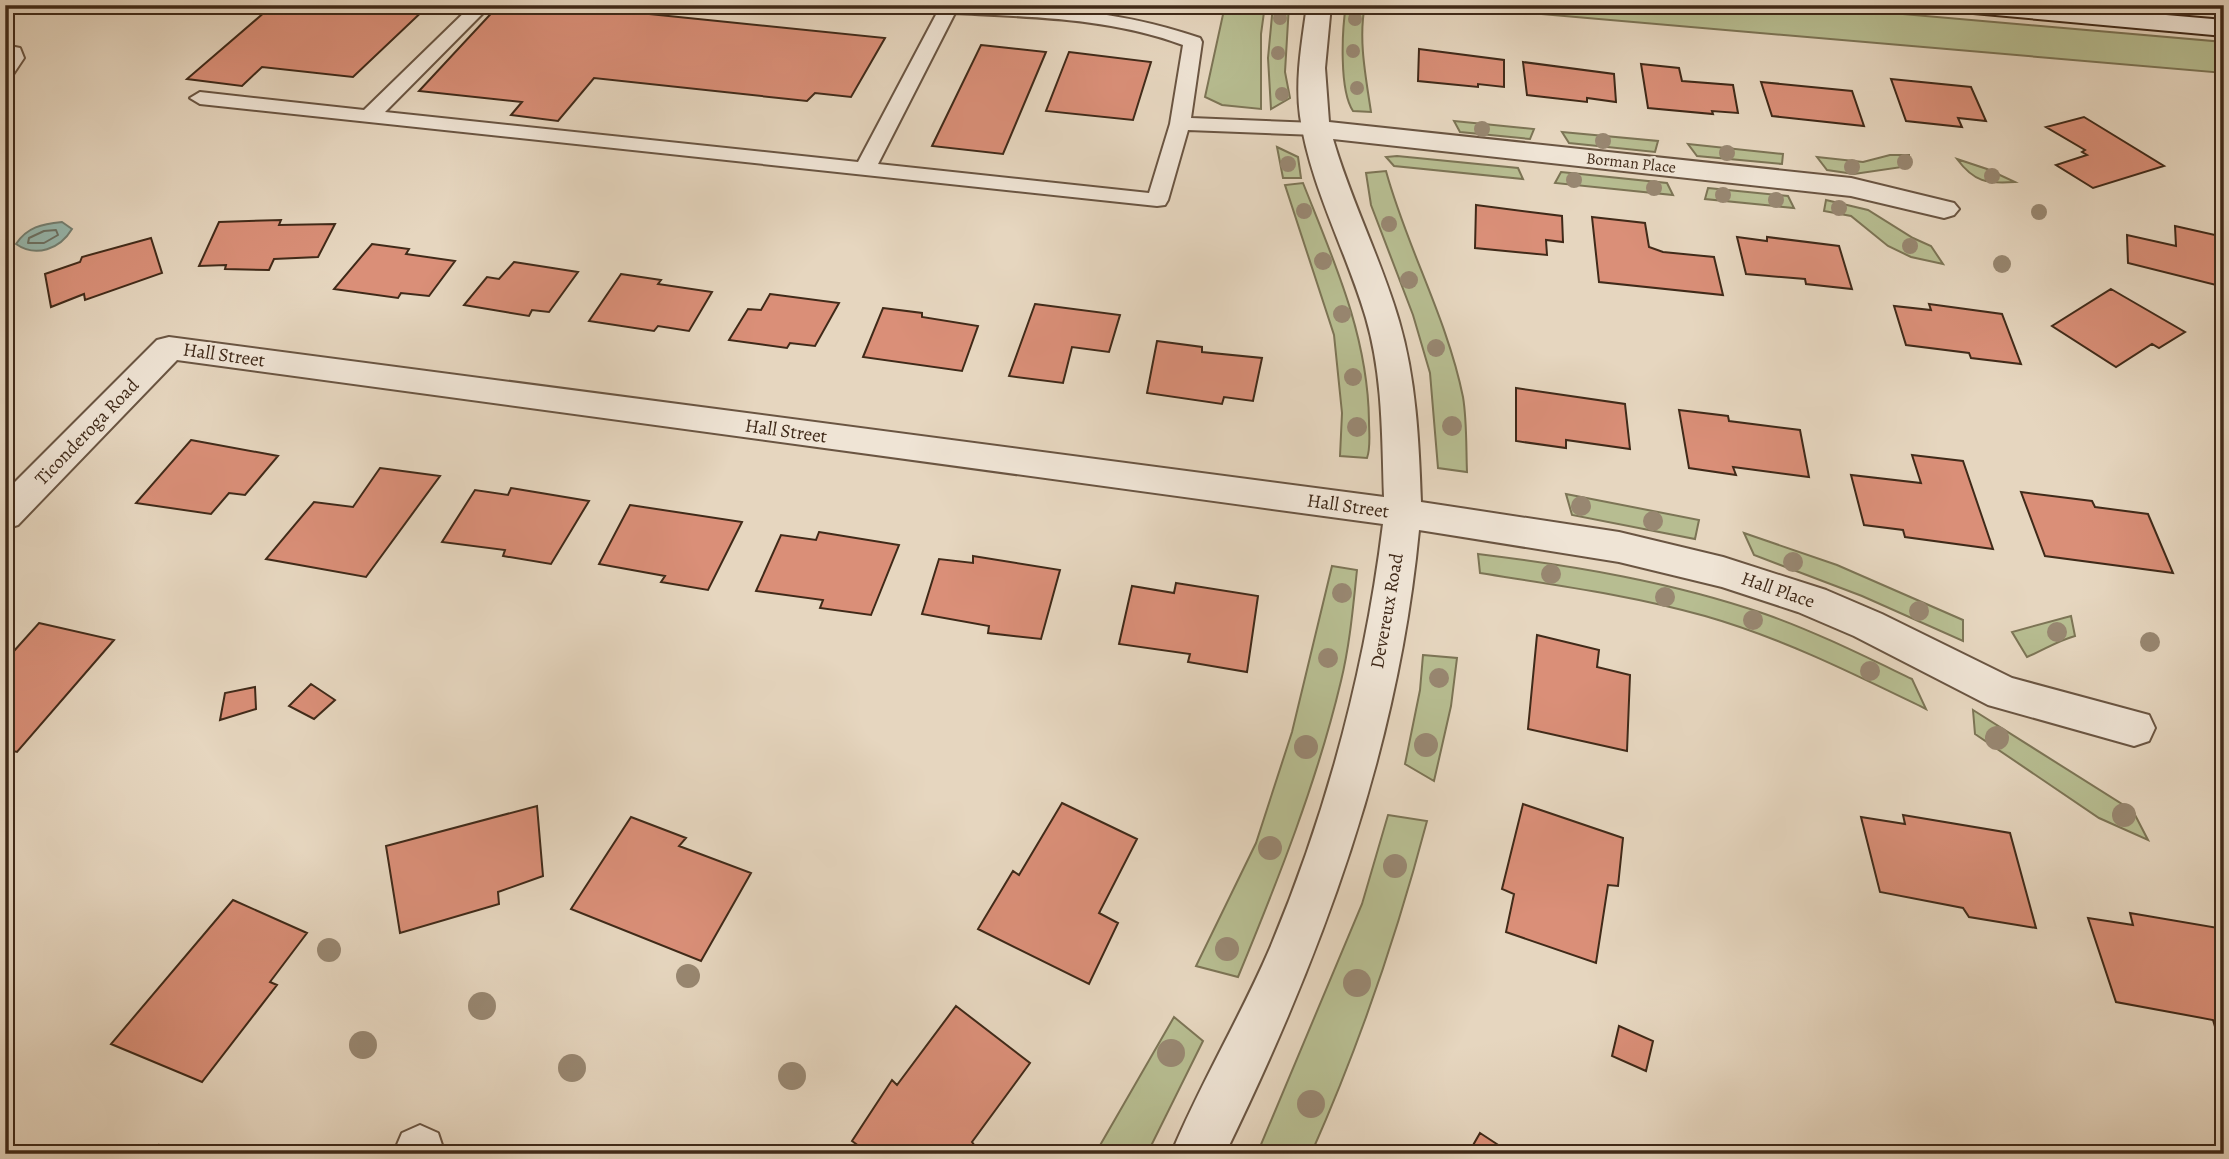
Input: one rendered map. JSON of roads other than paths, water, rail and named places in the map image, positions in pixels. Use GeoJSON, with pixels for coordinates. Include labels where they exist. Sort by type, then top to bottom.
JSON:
{"type":"FeatureCollection","features":[{"type":"Feature","properties":{"kind":"street","name":"Devereux Road"},"geometry":{"type":"LineString","coordinates":[[1197,1154],[1266,1014],[1337,830],[1355,771],[1387,628],[1403,513],[1396,384],[1387,326],[1344,215],[1317,129],[1311,69],[1319,5]]}},
{"type":"Feature","properties":{"kind":"street"},"geometry":{"type":"LineString","coordinates":[[1962,5],[2224,28]]}},
{"type":"Feature","properties":{"kind":"street","name":"Borman Place"},"geometry":{"type":"LineString","coordinates":[[1317,129],[1828,184],[1944,209]]}},
{"type":"Feature","properties":{"kind":"street","name":"Hall Street"},"geometry":{"type":"LineString","coordinates":[[169,348],[1403,513]]}},
{"type":"Feature","properties":{"kind":"street","name":"Ticonderoga Road"},"geometry":{"type":"LineString","coordinates":[[5,515],[169,348]]}},
{"type":"Feature","properties":{"kind":"street","name":"Hall Place"},"geometry":{"type":"LineString","coordinates":[[1403,513],[1619,547],[1723,572],[1812,601],[1868,625],[2003,693],[2134,727]]}},
{"type":"Feature","properties":{"kind":"lane"},"geometry":{"type":"LineString","coordinates":[[368,117],[482,5]]}},
{"type":"Feature","properties":{"kind":"lane"},"geometry":{"type":"LineString","coordinates":[[200,98],[1157,200],[1180,124],[1193,42],[1139,24],[923,5]]}},
{"type":"Feature","properties":{"kind":"lane"},"geometry":{"type":"LineString","coordinates":[[865,169],[949,7]]}},
{"type":"Feature","properties":{"kind":"lane"},"geometry":{"type":"LineString","coordinates":[[5,51],[13,52],[15,58],[5,72]]}},
{"type":"Feature","properties":{"kind":"lane"},"geometry":{"type":"LineString","coordinates":[[1180,124],[1317,129]]}},
{"type":"Feature","properties":{"kind":"water"},"geometry":{"type":"Polygon","coordinates":[[[62,222],[72,229],[54,246],[39,251],[16,244],[36,227],[62,222]]]}}]}
